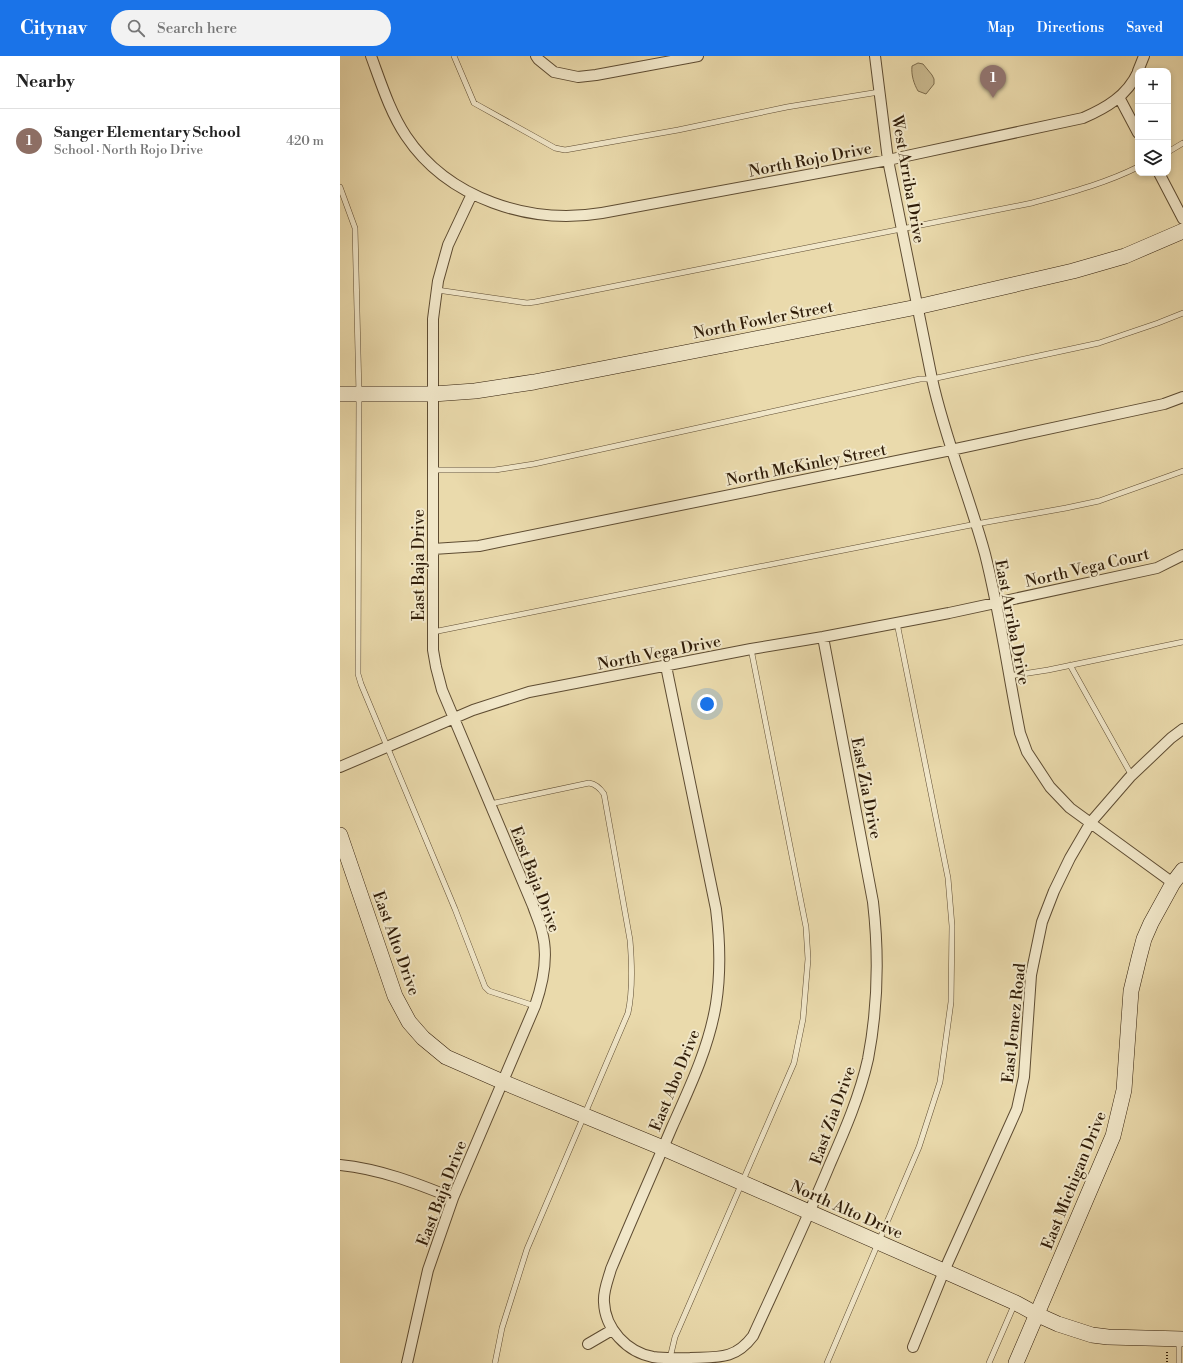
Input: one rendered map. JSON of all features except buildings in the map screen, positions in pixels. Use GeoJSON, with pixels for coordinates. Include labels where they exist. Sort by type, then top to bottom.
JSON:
{"type":"FeatureCollection","features":[{"type":"Feature","properties":{"kind":"street","name":"North Rojo Drive"},"geometry":{"type":"LineString","coordinates":[[370,56],[393,114],[407,137],[432,167],[472,194],[499,206],[547,215],[584,216],[888,160],[1083,118],[1103,109],[1119,97],[1135,77]]}},
{"type":"Feature","properties":{"kind":"street"},"geometry":{"type":"LineString","coordinates":[[536,56],[554,72],[578,77],[698,56]]}},
{"type":"Feature","properties":{"kind":"street","name":"West Arriba Drive"},"geometry":{"type":"LineString","coordinates":[[875,56],[888,160],[917,307]]}},
{"type":"Feature","properties":{"kind":"street","name":"North Rojo Drive"},"geometry":{"type":"LineString","coordinates":[[1140,68],[1144,56]]}},
{"type":"Feature","properties":{"kind":"street"},"geometry":{"type":"LineString","coordinates":[[1119,97],[1135,127]]}},
{"type":"Feature","properties":{"kind":"street"},"geometry":{"type":"LineString","coordinates":[[1161,176],[1183,219]]}},
{"type":"Feature","properties":{"kind":"street","name":"East Baja Drive"},"geometry":{"type":"LineString","coordinates":[[407,1363],[428,1270],[453,1198],[535,1006],[544,975],[545,947],[543,934],[533,906],[442,690],[433,650],[433,318],[438,281],[448,245],[472,194]]}},
{"type":"Feature","properties":{"kind":"street","name":"North Fowler Street"},"geometry":{"type":"LineString","coordinates":[[340,394],[433,394],[474,391],[534,382],[917,307],[1101,264],[1133,253],[1183,231]]}},
{"type":"Feature","properties":{"kind":"street","name":"East Arriba Drive"},"geometry":{"type":"LineString","coordinates":[[917,307],[937,404],[976,524],[996,603],[1020,733],[1027,752],[1050,787],[1070,808],[1172,883]]}},
{"type":"Feature","properties":{"kind":"street","name":"North McKinley Street"},"geometry":{"type":"LineString","coordinates":[[433,549],[479,546],[951,450],[1164,404],[1183,397]]}},
{"type":"Feature","properties":{"kind":"street","name":"North Vega Court"},"geometry":{"type":"LineString","coordinates":[[996,603],[1157,568],[1183,555]]}},
{"type":"Feature","properties":{"kind":"street","name":"North Vega Drive"},"geometry":{"type":"LineString","coordinates":[[340,767],[453,718],[500,700],[529,692],[996,603]]}},
{"type":"Feature","properties":{"kind":"street","name":"East Zia Drive"},"geometry":{"type":"LineString","coordinates":[[670,1358],[726,1356],[746,1346],[753,1336],[810,1212],[853,1110],[862,1082],[872,1032],[876,999],[876,928],[870,879],[823,637]]}},
{"type":"Feature","properties":{"kind":"street","name":"East Abo Drive"},"geometry":{"type":"LineString","coordinates":[[666,666],[716,910],[720,938],[720,971],[716,1004],[709,1037],[697,1071],[619,1248],[606,1286],[604,1302],[607,1318],[612,1330],[618,1338],[640,1353],[653,1357],[670,1358]]}},
{"type":"Feature","properties":{"kind":"street","name":"East Jemez Road"},"geometry":{"type":"LineString","coordinates":[[913,1347],[944,1270],[1017,1108],[1024,1077],[1031,975],[1042,922],[1057,884],[1091,822],[1132,776],[1171,738],[1183,730]]}},
{"type":"Feature","properties":{"kind":"street","name":"East Alto Drive"},"geometry":{"type":"LineString","coordinates":[[340,835],[395,996],[409,1022],[424,1038],[446,1057],[503,1082]]}},
{"type":"Feature","properties":{"kind":"street","name":"East Michigan Drive"},"geometry":{"type":"LineString","coordinates":[[1016,1363],[1038,1315],[1113,1136],[1124,1090],[1131,990],[1144,939],[1172,883],[1183,870]]}},
{"type":"Feature","properties":{"kind":"street","name":"North Alto Drive"},"geometry":{"type":"LineString","coordinates":[[503,1082],[663,1148],[944,1270],[1016,1302],[1038,1315],[1058,1324],[1097,1336],[1130,1339],[1181,1339]]}},
{"type":"Feature","properties":{"kind":"street"},"geometry":{"type":"LineString","coordinates":[[340,1165],[375,1170],[406,1179],[453,1198]]}},
{"type":"Feature","properties":{"kind":"street"},"geometry":{"type":"LineString","coordinates":[[588,1344],[612,1330]]}},
{"type":"Feature","properties":{"kind":"lane"},"geometry":{"type":"LineString","coordinates":[[454,56],[474,103],[555,148],[565,150],[678,130],[788,107],[879,92]]}},
{"type":"Feature","properties":{"kind":"lane"},"geometry":{"type":"LineString","coordinates":[[1171,150],[1183,143]]}},
{"type":"Feature","properties":{"kind":"lane"},"geometry":{"type":"LineString","coordinates":[[437,290],[527,303],[535,302],[1032,203],[1080,190],[1125,174],[1135,169]]}},
{"type":"Feature","properties":{"kind":"lane"},"geometry":{"type":"LineString","coordinates":[[340,187],[355,228],[358,394],[358,674],[485,987],[489,991],[535,1006]]}},
{"type":"Feature","properties":{"kind":"lane"},"geometry":{"type":"LineString","coordinates":[[433,470],[495,470],[534,464],[912,381],[932,379],[1099,343],[1183,313]]}},
{"type":"Feature","properties":{"kind":"lane"},"geometry":{"type":"LineString","coordinates":[[433,632],[1099,501],[1183,471]]}},
{"type":"Feature","properties":{"kind":"lane"},"geometry":{"type":"LineString","coordinates":[[827,1363],[920,1147],[940,1082],[951,1002],[952,926],[948,878],[897,623]]}},
{"type":"Feature","properties":{"kind":"lane"},"geometry":{"type":"LineString","coordinates":[[1009,676],[1070,666],[1183,642]]}},
{"type":"Feature","properties":{"kind":"lane"},"geometry":{"type":"LineString","coordinates":[[670,1358],[675,1337],[794,1063],[803,1019],[808,959],[806,927],[751,649]]}},
{"type":"Feature","properties":{"kind":"lane"},"geometry":{"type":"LineString","coordinates":[[1070,666],[1132,776]]}},
{"type":"Feature","properties":{"kind":"lane"},"geometry":{"type":"LineString","coordinates":[[490,804],[589,783],[594,784],[604,794],[630,940],[630,996],[628,1013],[528,1249],[502,1328],[495,1363]]}},
{"type":"Feature","properties":{"kind":"lane"},"geometry":{"type":"LineString","coordinates":[[989,1363],[1016,1302]]}},
{"type":"Feature","properties":{"kind":"lane"},"geometry":{"type":"LineString","coordinates":[[1179,1363],[1181,1339]]}},
{"type":"Feature","properties":{"kind":"path"},"geometry":{"type":"LineString","coordinates":[[1167,1352],[1168,1363]]}},
{"type":"Feature","properties":{"kind":"shaded area"},"geometry":{"type":"Polygon","coordinates":[[[918,63],[923,64],[934,79],[934,84],[926,94],[918,91],[913,79],[912,66],[918,63]]]}},
{"type":"Feature","properties":{"kind":"place","name":"Sanger Elementary School"},"geometry":{"type":"Point","coordinates":[993,98]}}]}
